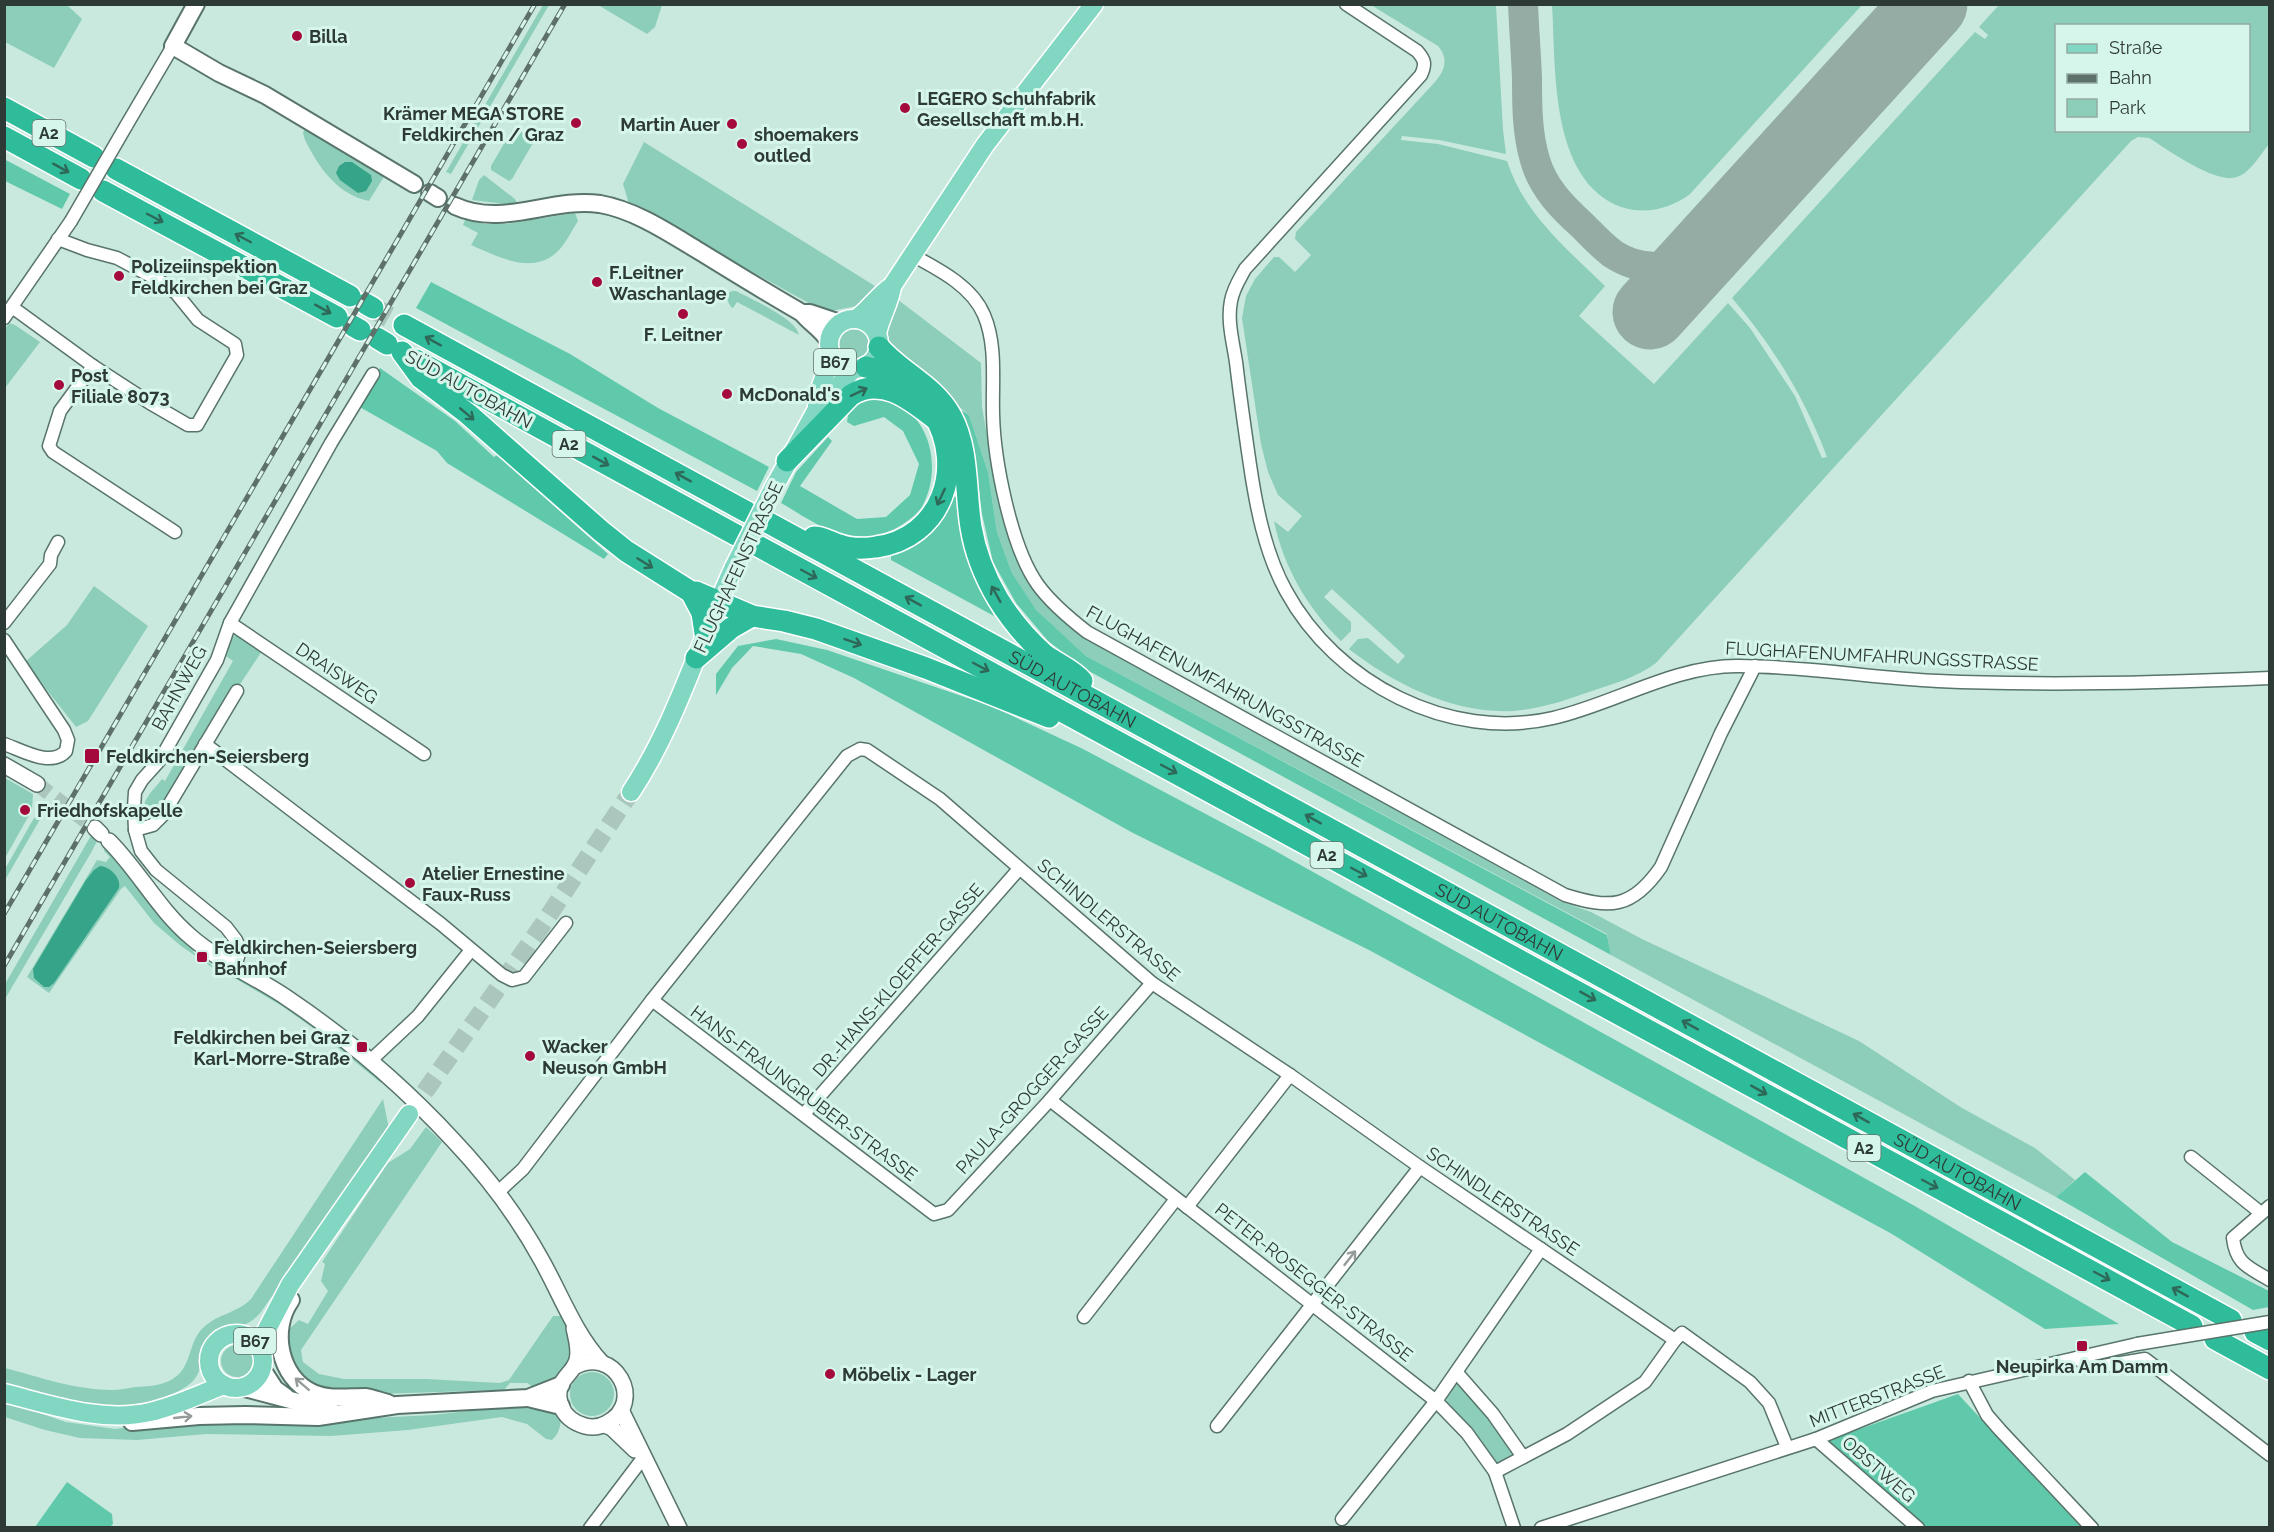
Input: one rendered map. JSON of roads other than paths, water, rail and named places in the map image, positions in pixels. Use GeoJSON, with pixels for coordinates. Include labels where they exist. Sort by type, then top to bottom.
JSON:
{"type":"FeatureCollection","features":[{"type":"Feature","properties":{"kind":"highway","name":"A2"},"geometry":{"type":"LineString","coordinates":[[4,108],[94,157]]}},
{"type":"Feature","properties":{"kind":"highway","name":"A2"},"geometry":{"type":"LineString","coordinates":[[4,137],[81,179]]}},
{"type":"Feature","properties":{"kind":"highway","name":"SÜD AUTOBAHN"},"geometry":{"type":"LineString","coordinates":[[116,169],[747,512]]}},
{"type":"Feature","properties":{"kind":"highway","name":"SÜD AUTOBAHN"},"geometry":{"type":"LineString","coordinates":[[104,190],[736,534]]}},
{"type":"Feature","properties":{"kind":"highway"},"geometry":{"type":"LineString","coordinates":[[373,336],[421,378],[468,414],[626,551],[691,592],[696,592],[752,616],[816,629],[996,694],[1039,714],[1118,741]]}},
{"type":"Feature","properties":{"kind":"highway"},"geometry":{"type":"LineString","coordinates":[[878,340],[887,356],[921,381],[938,397],[951,416],[961,438],[972,529],[982,568],[999,600],[1020,629],[1039,649],[1080,679],[1093,700]]}},
{"type":"Feature","properties":{"kind":"highway"},"geometry":{"type":"LineString","coordinates":[[794,536],[820,537],[839,545],[867,548],[897,542],[916,531],[933,513],[947,483],[949,456],[945,438],[938,421],[919,394],[884,371],[859,369]]}},
{"type":"Feature","properties":{"kind":"highway"},"geometry":{"type":"LineString","coordinates":[[788,461],[851,395],[862,388],[881,387],[912,400],[938,421]]}},
{"type":"Feature","properties":{"kind":"highway","name":"SÜD AUTOBAHN"},"geometry":{"type":"LineString","coordinates":[[769,523],[2232,1320]]}},
{"type":"Feature","properties":{"kind":"highway","name":"SÜD AUTOBAHN"},"geometry":{"type":"LineString","coordinates":[[758,546],[2192,1326]]}},
{"type":"Feature","properties":{"kind":"highway"},"geometry":{"type":"LineString","coordinates":[[691,592],[702,613],[705,633]]}},
{"type":"Feature","properties":{"kind":"highway"},"geometry":{"type":"LineString","coordinates":[[696,658],[724,633],[752,616]]}},
{"type":"Feature","properties":{"kind":"highway"},"geometry":{"type":"LineString","coordinates":[[2215,1339],[2270,1369]]}},
{"type":"Feature","properties":{"kind":"main road"},"geometry":{"type":"LineString","coordinates":[[196,4],[174,46],[219,73],[265,95],[414,184]]}},
{"type":"Feature","properties":{"kind":"main road","name":"FLUGHAFENSTRASSE"},"geometry":{"type":"LineString","coordinates":[[631,792],[670,722],[718,601],[734,567],[817,409],[824,404],[844,378],[876,357],[879,322],[891,297],[892,286],[997,129],[1094,4]]}},
{"type":"Feature","properties":{"kind":"main road"},"geometry":{"type":"LineString","coordinates":[[454,207],[475,214],[492,215],[581,204],[597,204],[616,208],[670,234],[802,313],[808,321],[823,332],[829,348]]}},
{"type":"Feature","properties":{"kind":"main road","name":"FLUGHAFENSTRASSE"},"geometry":{"type":"LineString","coordinates":[[817,409],[817,399],[829,369],[831,331],[865,312],[883,291],[892,286]]}},
{"type":"Feature","properties":{"kind":"main road"},"geometry":{"type":"LineString","coordinates":[[802,313],[810,313],[828,321],[848,321]]}},
{"type":"Feature","properties":{"kind":"main road","name":"B67"},"geometry":{"type":"LineString","coordinates":[[848,321],[865,321],[878,340]]}},
{"type":"Feature","properties":{"kind":"main road","name":"B67"},"geometry":{"type":"LineString","coordinates":[[829,348],[837,364],[859,369]]}},
{"type":"Feature","properties":{"kind":"main road","name":"B67"},"geometry":{"type":"LineString","coordinates":[[241,1334],[250,1330],[290,1285],[409,1114]]}},
{"type":"Feature","properties":{"kind":"main road"},"geometry":{"type":"LineString","coordinates":[[305,1265],[299,1288],[287,1304],[281,1326],[280,1347],[287,1367],[297,1382],[314,1393],[340,1398],[368,1397],[397,1405]]}},
{"type":"Feature","properties":{"kind":"main road","name":"B67"},"geometry":{"type":"LineString","coordinates":[[4,1393],[82,1412],[120,1415],[151,1411],[254,1381],[262,1360],[262,1337],[290,1285]]}},
{"type":"Feature","properties":{"kind":"main road","name":"B67"},"geometry":{"type":"LineString","coordinates":[[233,1386],[212,1373],[210,1365],[212,1348],[218,1341],[233,1334],[250,1337],[262,1360]]}},
{"type":"Feature","properties":{"kind":"main road"},"geometry":{"type":"LineString","coordinates":[[262,1360],[275,1389],[289,1399]]}},
{"type":"Feature","properties":{"kind":"main road","name":"B67"},"geometry":{"type":"LineString","coordinates":[[172,1404],[195,1386],[210,1365]]}},
{"type":"Feature","properties":{"kind":"main road"},"geometry":{"type":"LineString","coordinates":[[528,1398],[561,1385]]}},
{"type":"Feature","properties":{"kind":"main road"},"geometry":{"type":"LineString","coordinates":[[233,1386],[316,1407],[349,1411]]}},
{"type":"Feature","properties":{"kind":"main road"},"geometry":{"type":"LineString","coordinates":[[24,1398],[65,1414],[92,1421],[114,1423],[199,1416],[318,1417],[397,1405],[528,1398],[561,1406]]}},
{"type":"Feature","properties":{"kind":"street","name":"FLUGHAFENUMFAHRUNGSSTRASSE"},"geometry":{"type":"LineString","coordinates":[[1346,4],[1417,51],[1424,58],[1425,66],[1421,75],[1245,269],[1234,286],[1230,318],[1253,484],[1268,548],[1285,590],[1309,625],[1341,660],[1389,693],[1436,714],[1470,721],[1507,724],[1553,718],[1709,668],[1755,666],[1938,681],[2158,683],[2270,678]]}},
{"type":"Feature","properties":{"kind":"street"},"geometry":{"type":"LineString","coordinates":[[4,318],[71,221],[174,46]]}},
{"type":"Feature","properties":{"kind":"street"},"geometry":{"type":"LineString","coordinates":[[12,307],[93,366],[188,425],[197,424],[237,355],[235,344],[198,320],[176,293],[160,281],[117,258],[58,239]]}},
{"type":"Feature","properties":{"kind":"street","name":"FLUGHAFENUMFAHRUNGSSTRASSE"},"geometry":{"type":"LineString","coordinates":[[912,255],[965,288],[983,313],[992,341],[993,422],[1004,496],[1017,543],[1037,584],[1062,612],[1087,632],[1565,895],[1590,903],[1611,904],[1634,897],[1649,884],[1661,867],[1721,733],[1755,666]]}},
{"type":"Feature","properties":{"kind":"street"},"geometry":{"type":"LineString","coordinates":[[93,366],[60,411],[49,446],[53,452],[98,483],[175,532]]}},
{"type":"Feature","properties":{"kind":"street","name":"BAHNWEG"},"geometry":{"type":"LineString","coordinates":[[235,967],[240,950],[236,939],[219,921],[152,865],[141,851],[135,830],[134,799],[138,786],[160,760],[217,660],[230,623],[331,442],[373,374]]}},
{"type":"Feature","properties":{"kind":"street"},"geometry":{"type":"LineString","coordinates":[[4,623],[50,564],[51,555],[58,542]]}},
{"type":"Feature","properties":{"kind":"street","name":"DRAISWEG"},"geometry":{"type":"LineString","coordinates":[[230,623],[424,754]]}},
{"type":"Feature","properties":{"kind":"street"},"geometry":{"type":"LineString","coordinates":[[4,640],[54,714],[68,740],[66,751],[54,759],[44,758],[4,744]]}},
{"type":"Feature","properties":{"kind":"street"},"geometry":{"type":"LineString","coordinates":[[135,830],[153,825],[163,815],[237,690]]}},
{"type":"Feature","properties":{"kind":"street"},"geometry":{"type":"LineString","coordinates":[[205,744],[441,924],[502,975],[512,980],[518,980],[528,972],[566,923]]}},
{"type":"Feature","properties":{"kind":"street","name":"SCHINDLERSTRASSE"},"geometry":{"type":"LineString","coordinates":[[497,1193],[523,1169],[652,1000],[847,756],[860,750],[867,750],[940,799],[1152,983],[1290,1075],[1420,1167],[1675,1340],[1682,1333],[1750,1382],[1769,1403],[1787,1447]]}},
{"type":"Feature","properties":{"kind":"street"},"geometry":{"type":"LineString","coordinates":[[4,765],[38,784]]}},
{"type":"Feature","properties":{"kind":"street"},"geometry":{"type":"LineString","coordinates":[[102,834],[173,921],[200,944],[286,997],[370,1061],[453,1140],[497,1193],[527,1236],[593,1353],[602,1363],[613,1369],[621,1379],[625,1392],[621,1410],[605,1425],[582,1426],[569,1418],[561,1406],[561,1385],[577,1360],[578,1349],[572,1319]]}},
{"type":"Feature","properties":{"kind":"street","name":"DR.-HANS-KLOEPFER-GASSE"},"geometry":{"type":"LineString","coordinates":[[804,1114],[1019,869]]}},
{"type":"Feature","properties":{"kind":"street"},"geometry":{"type":"LineString","coordinates":[[370,1061],[418,1016],[471,950]]}},
{"type":"Feature","properties":{"kind":"street","name":"PAULA-GROGGER-GASSE"},"geometry":{"type":"LineString","coordinates":[[934,1214],[948,1210],[1050,1100],[1152,983]]}},
{"type":"Feature","properties":{"kind":"street","name":"HANS-FRAUNGRUBER-STRASSE"},"geometry":{"type":"LineString","coordinates":[[652,1000],[934,1214]]}},
{"type":"Feature","properties":{"kind":"street"},"geometry":{"type":"LineString","coordinates":[[1187,1207],[1290,1075]]}},
{"type":"Feature","properties":{"kind":"street","name":"PETER-ROSEGGER-STRASSE"},"geometry":{"type":"LineString","coordinates":[[1050,1100],[1436,1401],[1467,1433],[1495,1472],[1514,1527]]}},
{"type":"Feature","properties":{"kind":"street"},"geometry":{"type":"LineString","coordinates":[[2191,1157],[2265,1209],[2233,1238],[2235,1252],[2242,1263],[2270,1280]]}},
{"type":"Feature","properties":{"kind":"street"},"geometry":{"type":"LineString","coordinates":[[1217,1426],[1420,1167]]}},
{"type":"Feature","properties":{"kind":"street"},"geometry":{"type":"LineString","coordinates":[[1084,1317],[1176,1199]]}},
{"type":"Feature","properties":{"kind":"street"},"geometry":{"type":"LineString","coordinates":[[1342,1519],[1457,1373],[1541,1249]]}},
{"type":"Feature","properties":{"kind":"street","name":"MITTERSTRASSE"},"geometry":{"type":"LineString","coordinates":[[1541,1527],[1816,1438],[1932,1391],[2137,1344],[2265,1331]]}},
{"type":"Feature","properties":{"kind":"street"},"geometry":{"type":"LineString","coordinates":[[1495,1472],[1567,1434],[1645,1382],[1675,1340]]}},
{"type":"Feature","properties":{"kind":"street"},"geometry":{"type":"LineString","coordinates":[[2076,1358],[2089,1366],[2097,1367],[2145,1359],[2270,1455]]}},
{"type":"Feature","properties":{"kind":"street"},"geometry":{"type":"LineString","coordinates":[[574,1367],[584,1363],[602,1363]]}},
{"type":"Feature","properties":{"kind":"street"},"geometry":{"type":"LineString","coordinates":[[1457,1373],[1493,1414],[1523,1457]]}},
{"type":"Feature","properties":{"kind":"street"},"geometry":{"type":"LineString","coordinates":[[1969,1381],[1987,1414],[2000,1430],[2092,1527]]}},
{"type":"Feature","properties":{"kind":"street"},"geometry":{"type":"LineString","coordinates":[[621,1410],[679,1527]]}},
{"type":"Feature","properties":{"kind":"street"},"geometry":{"type":"LineString","coordinates":[[605,1425],[624,1438],[644,1458]]}},
{"type":"Feature","properties":{"kind":"street","name":"OBSTWEG"},"geometry":{"type":"LineString","coordinates":[[1816,1438],[1918,1527]]}},
{"type":"Feature","properties":{"kind":"street"},"geometry":{"type":"LineString","coordinates":[[590,1527],[644,1458]]}},
{"type":"Feature","properties":{"kind":"tunnel"},"geometry":{"type":"LineString","coordinates":[[373,308],[389,317]]}},
{"type":"Feature","properties":{"kind":"tunnel"},"geometry":{"type":"LineString","coordinates":[[37,784],[95,828]]}},
{"type":"Feature","properties":{"kind":"tunnel"},"geometry":{"type":"LineString","coordinates":[[409,1114],[539,930],[631,792]]}},
{"type":"Feature","properties":{"kind":"railway"},"geometry":{"type":"LineString","coordinates":[[4,914],[535,4]]}},
{"type":"Feature","properties":{"kind":"railway"},"geometry":{"type":"LineString","coordinates":[[4,966],[565,4]]}},
{"type":"Feature","properties":{"kind":"place","name":"Billa"},"geometry":{"type":"Point","coordinates":[297,36]}},
{"type":"Feature","properties":{"kind":"place","name":"LEGERO Schuhfabrik Gesellschaft m.b.H."},"geometry":{"type":"Point","coordinates":[905,108]}},
{"type":"Feature","properties":{"kind":"place","name":"Krämer MEGA STORE Feldkirchen / Graz"},"geometry":{"type":"Point","coordinates":[576,123]}},
{"type":"Feature","properties":{"kind":"place","name":"Martin Auer"},"geometry":{"type":"Point","coordinates":[732,124]}},
{"type":"Feature","properties":{"kind":"place","name":"shoemakers outled"},"geometry":{"type":"Point","coordinates":[742,144]}},
{"type":"Feature","properties":{"kind":"place","name":"Polizeiinspektion Feldkirchen bei Graz"},"geometry":{"type":"Point","coordinates":[119,276]}},
{"type":"Feature","properties":{"kind":"place","name":"F.Leitner Waschanlage"},"geometry":{"type":"Point","coordinates":[597,282]}},
{"type":"Feature","properties":{"kind":"place","name":"F. Leitner"},"geometry":{"type":"Point","coordinates":[683,314]}},
{"type":"Feature","properties":{"kind":"place","name":"Post Filiale 8073"},"geometry":{"type":"Point","coordinates":[59,385]}},
{"type":"Feature","properties":{"kind":"place","name":"McDonald's"},"geometry":{"type":"Point","coordinates":[727,394]}},
{"type":"Feature","properties":{"kind":"place","name":"Feldkirchen-Seiersberg"},"geometry":{"type":"Point","coordinates":[92,756]}},
{"type":"Feature","properties":{"kind":"place","name":"Friedhofskapelle"},"geometry":{"type":"Point","coordinates":[25,810]}},
{"type":"Feature","properties":{"kind":"place","name":"Atelier Ernestine Faux-Russ"},"geometry":{"type":"Point","coordinates":[410,883]}},
{"type":"Feature","properties":{"kind":"place","name":"Feldkirchen-Seiersberg Bahnhof"},"geometry":{"type":"Point","coordinates":[202,957]}},
{"type":"Feature","properties":{"kind":"place","name":"Feldkirchen bei Graz Karl-Morre-Straße"},"geometry":{"type":"Point","coordinates":[362,1047]}},
{"type":"Feature","properties":{"kind":"place","name":"Wacker Neuson GmbH"},"geometry":{"type":"Point","coordinates":[530,1056]}},
{"type":"Feature","properties":{"kind":"place","name":"Neupirka Am Damm"},"geometry":{"type":"Point","coordinates":[2082,1346]}},
{"type":"Feature","properties":{"kind":"place","name":"Möbelix - Lager"},"geometry":{"type":"Point","coordinates":[830,1374]}}]}
